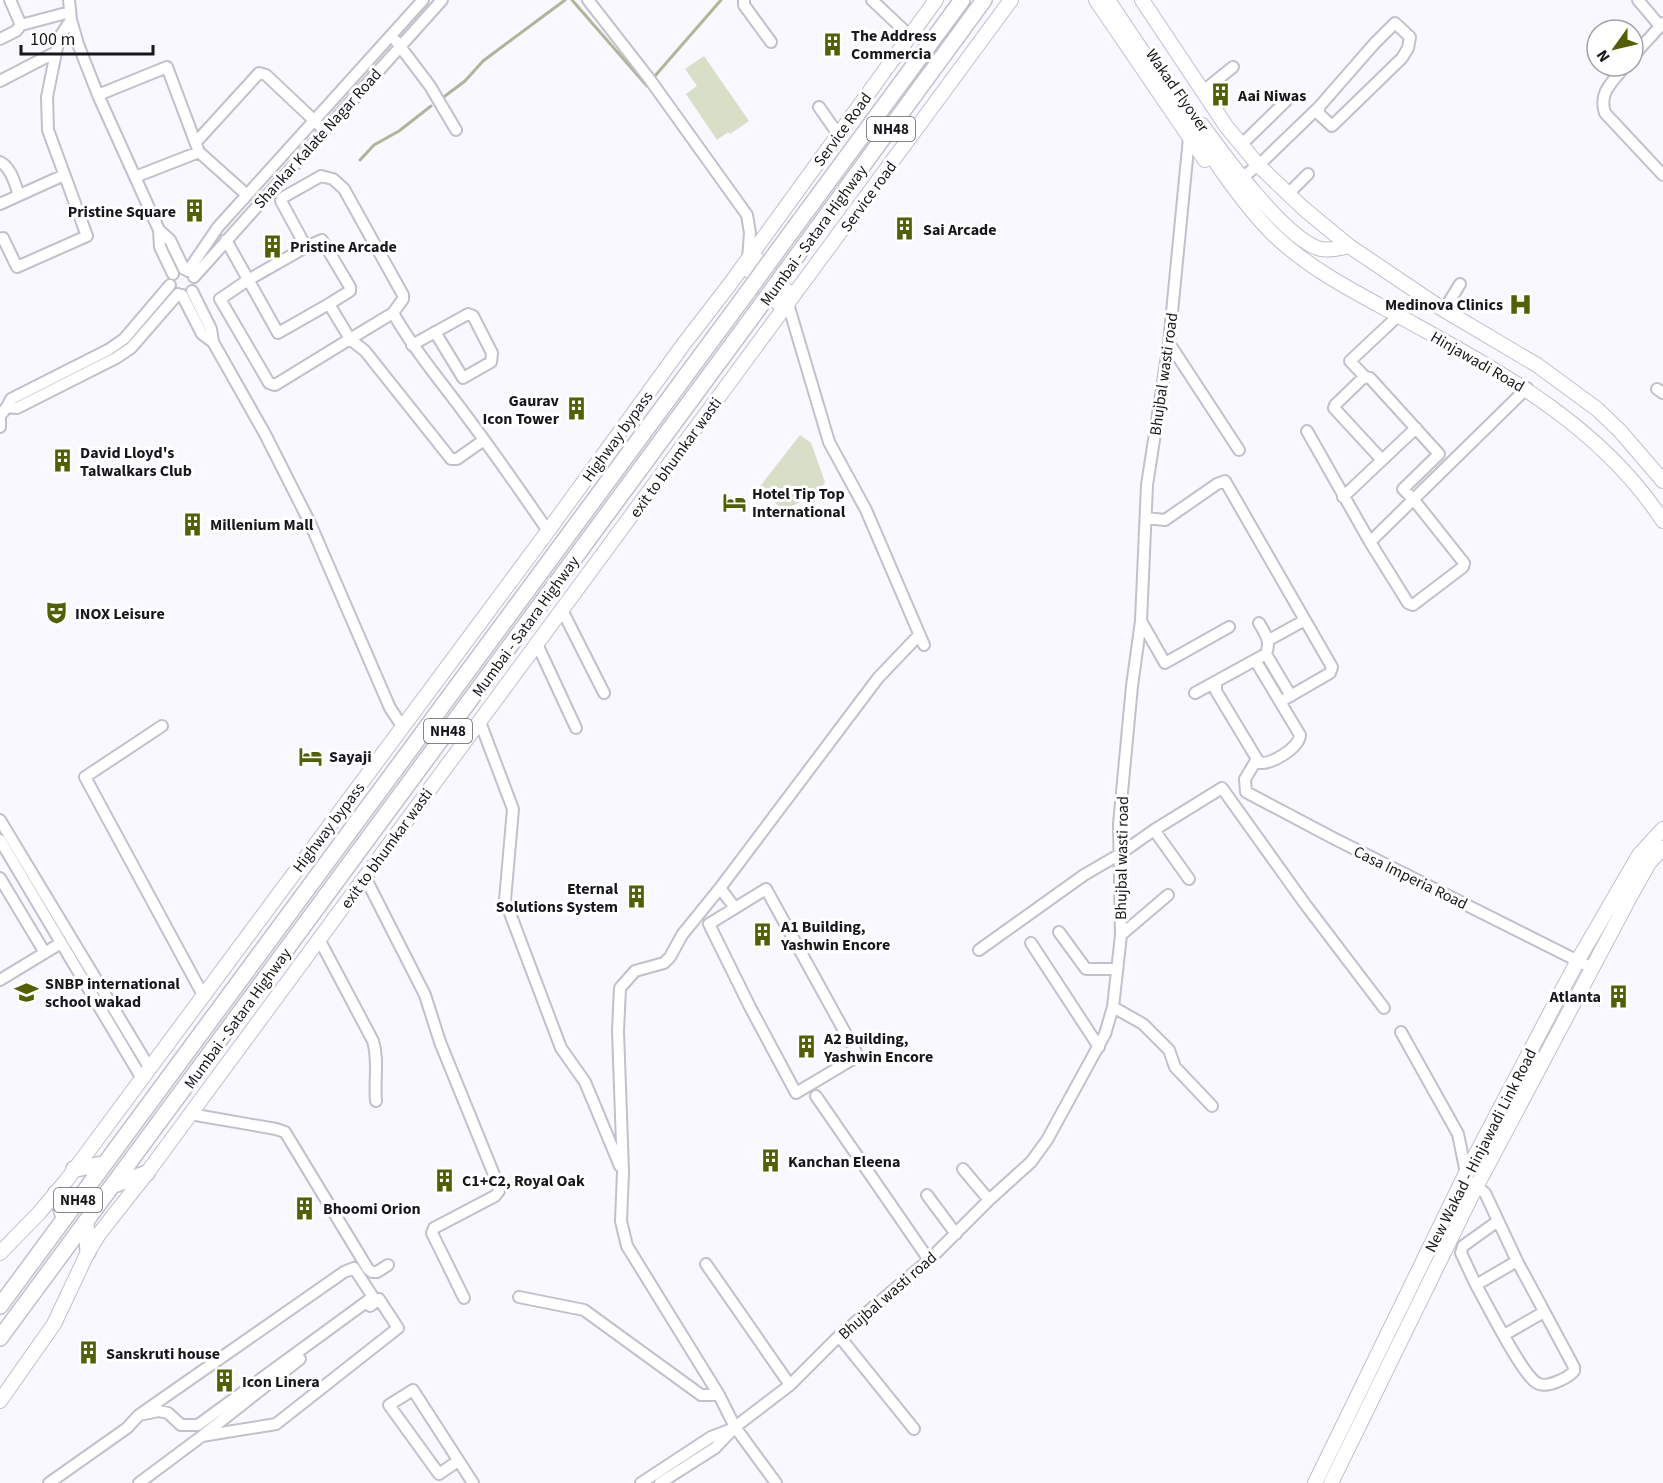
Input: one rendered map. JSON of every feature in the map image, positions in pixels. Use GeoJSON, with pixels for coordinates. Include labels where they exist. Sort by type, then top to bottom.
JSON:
{"type":"FeatureCollection","features":[{"type":"Feature","properties":{"kind":"highway","name":"Mumbai - Satara Highway"},"geometry":{"type":"LineString","coordinates":[[0,1306],[962,0]]}},
{"type":"Feature","properties":{"kind":"highway","name":"Mumbai - Satara Highway"},"geometry":{"type":"LineString","coordinates":[[0,1338],[984,0]]}},
{"type":"Feature","properties":{"kind":"highway"},"geometry":{"type":"LineString","coordinates":[[74,1169],[104,1164]]}},
{"type":"Feature","properties":{"kind":"highway"},"geometry":{"type":"LineString","coordinates":[[114,1185],[147,1173]]}},
{"type":"Feature","properties":{"kind":"highway"},"geometry":{"type":"LineString","coordinates":[[56,1193],[64,1218]]}},
{"type":"Feature","properties":{"kind":"highway"},"geometry":{"type":"LineString","coordinates":[[86,1222],[88,1252]]}},
{"type":"Feature","properties":{"kind":"main road","name":"Service Road"},"geometry":{"type":"LineString","coordinates":[[734,279],[936,0]]}},
{"type":"Feature","properties":{"kind":"main road","name":"Service road"},"geometry":{"type":"LineString","coordinates":[[788,304],[1011,0]]}},
{"type":"Feature","properties":{"kind":"main road"},"geometry":{"type":"LineString","coordinates":[[1096,0],[1199,136]]}},
{"type":"Feature","properties":{"kind":"main road","name":"Wakad Flyover"},"geometry":{"type":"LineString","coordinates":[[1108,0],[1224,174]]}},
{"type":"Feature","properties":{"kind":"main road","name":"Wakad Flyover"},"geometry":{"type":"LineString","coordinates":[[1117,0],[1199,136],[1243,177]]}},
{"type":"Feature","properties":{"kind":"main road","name":"Hinjawadi Road"},"geometry":{"type":"LineString","coordinates":[[1142,0],[1202,92],[1241,145],[1288,194],[1349,246],[1444,310],[1536,365],[1607,417],[1663,481]]}},
{"type":"Feature","properties":{"kind":"main road","name":"Hinjawadi Road"},"geometry":{"type":"LineString","coordinates":[[1224,174],[1244,202],[1274,235],[1323,273],[1527,388],[1569,420],[1614,459],[1652,503],[1663,520]]}},
{"type":"Feature","properties":{"kind":"main road"},"geometry":{"type":"LineString","coordinates":[[1243,177],[1286,226],[1309,244],[1322,249],[1349,246]]}},
{"type":"Feature","properties":{"kind":"main road"},"geometry":{"type":"LineString","coordinates":[[748,259],[757,259],[788,292],[788,304]]}},
{"type":"Feature","properties":{"kind":"main road","name":"Highway bypass"},"geometry":{"type":"LineString","coordinates":[[0,1253],[56,1193],[734,279]]}},
{"type":"Feature","properties":{"kind":"main road","name":"exit to bhumkar wasti"},"geometry":{"type":"LineString","coordinates":[[0,1401],[54,1324],[99,1234],[147,1173],[788,304]]}},
{"type":"Feature","properties":{"kind":"main road"},"geometry":{"type":"LineString","coordinates":[[1614,459],[1631,443]]}},
{"type":"Feature","properties":{"kind":"main road","name":"New Wakad - Hinjawadi Link Road"},"geometry":{"type":"LineString","coordinates":[[1330,1483],[1364,1399],[1464,1178],[1578,960],[1639,855],[1663,829]]}},
{"type":"Feature","properties":{"kind":"main road","name":"New Wakad - Hinjawadi Link Road"},"geometry":{"type":"LineString","coordinates":[[1315,1483],[1364,1399],[1645,871],[1663,848]]}},
{"type":"Feature","properties":{"kind":"street"},"geometry":{"type":"LineString","coordinates":[[10,0],[21,24]]}},
{"type":"Feature","properties":{"kind":"street"},"geometry":{"type":"LineString","coordinates":[[0,427],[0,416],[11,399],[108,350],[124,339],[170,285],[173,274],[160,247],[159,230],[98,95],[78,44],[69,0]]}},
{"type":"Feature","properties":{"kind":"street","name":"Shankar Kalate Nagar Road"},"geometry":{"type":"LineString","coordinates":[[189,272],[219,227],[423,0]]}},
{"type":"Feature","properties":{"kind":"street","name":"Shankar Kalate Nagar Road"},"geometry":{"type":"LineString","coordinates":[[189,272],[226,240],[442,0]]}},
{"type":"Feature","properties":{"kind":"street"},"geometry":{"type":"LineString","coordinates":[[588,0],[648,77],[747,215],[750,232],[748,259]]}},
{"type":"Feature","properties":{"kind":"street"},"geometry":{"type":"LineString","coordinates":[[744,0],[744,5],[771,42]]}},
{"type":"Feature","properties":{"kind":"street"},"geometry":{"type":"LineString","coordinates":[[872,0],[910,36]]}},
{"type":"Feature","properties":{"kind":"street"},"geometry":{"type":"LineString","coordinates":[[1638,0],[1661,25],[1645,43]]}},
{"type":"Feature","properties":{"kind":"street"},"geometry":{"type":"LineString","coordinates":[[0,39],[16,31],[21,24],[71,16]]}},
{"type":"Feature","properties":{"kind":"street"},"geometry":{"type":"LineString","coordinates":[[0,239],[3,238],[17,267],[87,236],[48,130],[47,97],[56,52],[59,38],[71,16]]}},
{"type":"Feature","properties":{"kind":"street"},"geometry":{"type":"LineString","coordinates":[[1243,177],[1319,107],[1395,23],[1410,37],[1408,48],[1402,58],[1332,126],[1319,114],[1319,107]]}},
{"type":"Feature","properties":{"kind":"street"},"geometry":{"type":"LineString","coordinates":[[392,34],[430,86],[456,130]]}},
{"type":"Feature","properties":{"kind":"street"},"geometry":{"type":"LineString","coordinates":[[0,81],[56,52]]}},
{"type":"Feature","properties":{"kind":"street"},"geometry":{"type":"LineString","coordinates":[[98,95],[167,67],[198,147],[248,195]]}},
{"type":"Feature","properties":{"kind":"street"},"geometry":{"type":"LineString","coordinates":[[1202,92],[1233,67]]}},
{"type":"Feature","properties":{"kind":"street"},"geometry":{"type":"LineString","coordinates":[[135,177],[198,147],[259,73],[266,75],[324,130]]}},
{"type":"Feature","properties":{"kind":"street"},"geometry":{"type":"LineString","coordinates":[[1616,78],[1602,96],[1605,113],[1663,175]]}},
{"type":"Feature","properties":{"kind":"street"},"geometry":{"type":"LineString","coordinates":[[1241,145],[1286,101]]}},
{"type":"Feature","properties":{"kind":"street"},"geometry":{"type":"LineString","coordinates":[[819,107],[838,134]]}},
{"type":"Feature","properties":{"kind":"street","name":"Bhujbal wasti road"},"geometry":{"type":"LineString","coordinates":[[660,1483],[715,1448],[735,1427],[790,1385],[839,1336],[929,1260],[1039,1153],[1105,1034],[1113,1007],[1121,934],[1119,824],[1132,686],[1141,621],[1148,485],[1199,136]]}},
{"type":"Feature","properties":{"kind":"street"},"geometry":{"type":"LineString","coordinates":[[0,162],[5,164],[9,170],[19,195]]}},
{"type":"Feature","properties":{"kind":"street"},"geometry":{"type":"LineString","coordinates":[[1288,194],[1308,174]]}},
{"type":"Feature","properties":{"kind":"street"},"geometry":{"type":"LineString","coordinates":[[0,204],[64,176]]}},
{"type":"Feature","properties":{"kind":"street"},"geometry":{"type":"LineString","coordinates":[[226,240],[248,280],[278,333],[350,291],[350,287],[322,240],[306,247],[248,280],[222,296],[220,301],[271,385],[275,385],[393,313],[403,299],[403,295],[344,189],[326,177],[316,177],[281,199],[306,247]]}},
{"type":"Feature","properties":{"kind":"street"},"geometry":{"type":"LineString","coordinates":[[159,230],[170,240],[189,272]]}},
{"type":"Feature","properties":{"kind":"street","name":"Shankar Kalate Nagar Road"},"geometry":{"type":"LineString","coordinates":[[173,274],[180,269],[189,272],[195,286],[184,294]]}},
{"type":"Feature","properties":{"kind":"street"},"geometry":{"type":"LineString","coordinates":[[1444,310],[1460,284]]}},
{"type":"Feature","properties":{"kind":"street"},"geometry":{"type":"LineString","coordinates":[[170,285],[184,294],[211,329],[213,342],[265,434],[310,523],[390,708],[402,726]]}},
{"type":"Feature","properties":{"kind":"street"},"geometry":{"type":"LineString","coordinates":[[7,407],[17,408],[116,358],[131,348],[184,294]]}},
{"type":"Feature","properties":{"kind":"street"},"geometry":{"type":"LineString","coordinates":[[329,304],[350,339],[365,351],[451,459],[457,459],[484,440]]}},
{"type":"Feature","properties":{"kind":"street"},"geometry":{"type":"LineString","coordinates":[[776,1483],[735,1427],[719,1395],[627,1246],[621,1221],[618,1031],[620,988],[635,971],[664,963],[670,957],[682,935],[878,678],[921,640],[866,510],[829,442],[788,304]]}},
{"type":"Feature","properties":{"kind":"street"},"geometry":{"type":"LineString","coordinates":[[393,313],[412,345],[484,440],[548,531]]}},
{"type":"Feature","properties":{"kind":"street"},"geometry":{"type":"LineString","coordinates":[[412,345],[435,332],[468,314],[471,315],[492,353],[491,362],[463,378],[435,332]]}},
{"type":"Feature","properties":{"kind":"street"},"geometry":{"type":"LineString","coordinates":[[1307,430],[1343,497],[1408,603],[1413,605],[1463,567],[1462,559],[1403,489],[1439,453],[1370,378],[1365,377],[1350,361],[1398,316]]}},
{"type":"Feature","properties":{"kind":"street"},"geometry":{"type":"LineString","coordinates":[[1169,343],[1239,450]]}},
{"type":"Feature","properties":{"kind":"street"},"geometry":{"type":"LineString","coordinates":[[1365,377],[1358,381],[1334,408],[1382,460]]}},
{"type":"Feature","properties":{"kind":"street"},"geometry":{"type":"LineString","coordinates":[[1370,542],[1527,388]]}},
{"type":"Feature","properties":{"kind":"street"},"geometry":{"type":"LineString","coordinates":[[1343,497],[1416,428]]}},
{"type":"Feature","properties":{"kind":"street"},"geometry":{"type":"LineString","coordinates":[[1146,518],[1165,520],[1217,484],[1225,481],[1332,667],[1330,673],[1280,702]]}},
{"type":"Feature","properties":{"kind":"street"},"geometry":{"type":"LineString","coordinates":[[562,610],[604,693]]}},
{"type":"Feature","properties":{"kind":"street"},"geometry":{"type":"LineString","coordinates":[[1269,640],[1305,620]]}},
{"type":"Feature","properties":{"kind":"street"},"geometry":{"type":"LineString","coordinates":[[1141,621],[1165,663],[1229,627]]}},
{"type":"Feature","properties":{"kind":"street"},"geometry":{"type":"LineString","coordinates":[[1195,693],[1266,654],[1269,640],[1259,623]]}},
{"type":"Feature","properties":{"kind":"street"},"geometry":{"type":"LineString","coordinates":[[537,644],[576,728]]}},
{"type":"Feature","properties":{"kind":"street"},"geometry":{"type":"LineString","coordinates":[[1266,654],[1291,696]]}},
{"type":"Feature","properties":{"kind":"street"},"geometry":{"type":"LineString","coordinates":[[1216,682],[1216,691],[1257,759],[1260,763],[1268,763],[1300,740],[1300,735],[1255,660]]}},
{"type":"Feature","properties":{"kind":"street"},"geometry":{"type":"LineString","coordinates":[[480,722],[513,809],[505,900],[561,1048],[585,1082],[622,1172]]}},
{"type":"Feature","properties":{"kind":"street"},"geometry":{"type":"LineString","coordinates":[[162,726],[85,777],[203,995]]}},
{"type":"Feature","properties":{"kind":"street"},"geometry":{"type":"LineString","coordinates":[[1233,803],[1246,792],[1245,779],[1257,759]]}},
{"type":"Feature","properties":{"kind":"street"},"geometry":{"type":"LineString","coordinates":[[979,950],[1081,877],[1222,788],[1305,904],[1384,1008]]}},
{"type":"Feature","properties":{"kind":"street","name":"Casa Imperia Road"},"geometry":{"type":"LineString","coordinates":[[1246,792],[1592,968]]}},
{"type":"Feature","properties":{"kind":"street"},"geometry":{"type":"LineString","coordinates":[[0,820],[5,842],[61,943],[100,997]]}},
{"type":"Feature","properties":{"kind":"street"},"geometry":{"type":"LineString","coordinates":[[1154,830],[1189,879]]}},
{"type":"Feature","properties":{"kind":"street"},"geometry":{"type":"LineString","coordinates":[[5,842],[145,1072]]}},
{"type":"Feature","properties":{"kind":"street"},"geometry":{"type":"LineString","coordinates":[[365,877],[425,995],[440,1042],[500,1187],[495,1196],[438,1224],[432,1233],[464,1298]]}},
{"type":"Feature","properties":{"kind":"street"},"geometry":{"type":"LineString","coordinates":[[0,878],[45,953]]}},
{"type":"Feature","properties":{"kind":"street"},"geometry":{"type":"LineString","coordinates":[[720,888],[735,908]]}},
{"type":"Feature","properties":{"kind":"street"},"geometry":{"type":"LineString","coordinates":[[766,889],[858,1056],[796,1093],[709,924],[735,908],[766,889]]}},
{"type":"Feature","properties":{"kind":"street"},"geometry":{"type":"LineString","coordinates":[[1121,934],[1168,896]]}},
{"type":"Feature","properties":{"kind":"street"},"geometry":{"type":"LineString","coordinates":[[1059,932],[1086,969],[1118,969]]}},
{"type":"Feature","properties":{"kind":"street"},"geometry":{"type":"LineString","coordinates":[[319,939],[374,1044],[377,1055],[374,1082],[376,1101]]}},
{"type":"Feature","properties":{"kind":"street"},"geometry":{"type":"LineString","coordinates":[[0,980],[61,943]]}},
{"type":"Feature","properties":{"kind":"street"},"geometry":{"type":"LineString","coordinates":[[1031,943],[1099,1047]]}},
{"type":"Feature","properties":{"kind":"street"},"geometry":{"type":"LineString","coordinates":[[1113,1007],[1143,1024],[1169,1050],[1175,1067],[1212,1106]]}},
{"type":"Feature","properties":{"kind":"street"},"geometry":{"type":"LineString","coordinates":[[1401,1032],[1458,1134],[1464,1178],[1475,1190],[1485,1193],[1517,1261],[1574,1368],[1570,1376],[1544,1386],[1530,1378],[1520,1364],[1461,1253],[1463,1246],[1498,1221]]}},
{"type":"Feature","properties":{"kind":"street"},"geometry":{"type":"LineString","coordinates":[[816,1096],[929,1260]]}},
{"type":"Feature","properties":{"kind":"street"},"geometry":{"type":"LineString","coordinates":[[190,1114],[285,1132],[372,1272],[377,1272],[388,1265]]}},
{"type":"Feature","properties":{"kind":"street"},"geometry":{"type":"LineString","coordinates":[[963,1169],[989,1200]]}},
{"type":"Feature","properties":{"kind":"street"},"geometry":{"type":"LineString","coordinates":[[927,1195],[956,1234]]}},
{"type":"Feature","properties":{"kind":"street"},"geometry":{"type":"LineString","coordinates":[[1476,1285],[1517,1261]]}},
{"type":"Feature","properties":{"kind":"street"},"geometry":{"type":"LineString","coordinates":[[706,1264],[790,1385]]}},
{"type":"Feature","properties":{"kind":"street"},"geometry":{"type":"LineString","coordinates":[[49,1483],[127,1428],[139,1415],[344,1272],[354,1268],[373,1297],[198,1425],[181,1425],[168,1413],[159,1411],[139,1415]]}},
{"type":"Feature","properties":{"kind":"street"},"geometry":{"type":"LineString","coordinates":[[519,1297],[584,1310],[701,1395],[719,1395]]}},
{"type":"Feature","properties":{"kind":"street"},"geometry":{"type":"LineString","coordinates":[[139,1483],[379,1299],[398,1328],[276,1424],[202,1436]]}},
{"type":"Feature","properties":{"kind":"street"},"geometry":{"type":"LineString","coordinates":[[1504,1335],[1544,1312]]}},
{"type":"Feature","properties":{"kind":"street"},"geometry":{"type":"LineString","coordinates":[[839,1336],[914,1429]]}},
{"type":"Feature","properties":{"kind":"street"},"geometry":{"type":"LineString","coordinates":[[458,1461],[439,1473],[389,1405],[413,1390],[473,1483]]}},
{"type":"Feature","properties":{"kind":"street","name":"Bhujbal wasti road"},"geometry":{"type":"LineString","coordinates":[[641,1483],[711,1437],[735,1427]]}},
{"type":"Feature","properties":{"kind":"green space"},"geometry":{"type":"Polygon","coordinates":[[[704,56],[749,121],[717,140],[686,94],[697,86],[685,69],[704,56]]]}},
{"type":"Feature","properties":{"kind":"green space"},"geometry":{"type":"Polygon","coordinates":[[[800,435],[811,443],[825,482],[817,494],[784,510],[758,489],[800,435]]]}},
{"type":"Feature","properties":{"kind":"waterway"},"geometry":{"type":"LineString","coordinates":[[445,96],[465,81],[483,61],[565,0]]}},
{"type":"Feature","properties":{"kind":"waterway"},"geometry":{"type":"LineString","coordinates":[[572,0],[648,85]]}},
{"type":"Feature","properties":{"kind":"waterway"},"geometry":{"type":"LineString","coordinates":[[654,77],[721,0]]}},
{"type":"Feature","properties":{"kind":"waterway"},"geometry":{"type":"LineString","coordinates":[[360,160],[374,145],[399,131],[431,106]]}},
{"type":"Feature","properties":{"kind":"place","name":"The Address Commercia"},"geometry":{"type":"Point","coordinates":[833,44]}},
{"type":"Feature","properties":{"kind":"place","name":"Aai Niwas"},"geometry":{"type":"Point","coordinates":[1220,95]}},
{"type":"Feature","properties":{"kind":"place","name":"Pristine Square"},"geometry":{"type":"Point","coordinates":[194,211]}},
{"type":"Feature","properties":{"kind":"place","name":"Sai Arcade"},"geometry":{"type":"Point","coordinates":[905,229]}},
{"type":"Feature","properties":{"kind":"place","name":"Pristine Arcade"},"geometry":{"type":"Point","coordinates":[272,246]}},
{"type":"Feature","properties":{"kind":"place","name":"Medinova Clinics"},"geometry":{"type":"Point","coordinates":[1521,304]}},
{"type":"Feature","properties":{"kind":"place","name":"Gaurav Icon Tower"},"geometry":{"type":"Point","coordinates":[577,409]}},
{"type":"Feature","properties":{"kind":"place","name":"David Lloyd's Talwalkars Club"},"geometry":{"type":"Point","coordinates":[62,461]}},
{"type":"Feature","properties":{"kind":"place","name":"Hotel Tip Top International"},"geometry":{"type":"Point","coordinates":[734,502]}},
{"type":"Feature","properties":{"kind":"place","name":"Millenium Mall"},"geometry":{"type":"Point","coordinates":[192,524]}},
{"type":"Feature","properties":{"kind":"place","name":"INOX Leisure"},"geometry":{"type":"Point","coordinates":[57,613]}},
{"type":"Feature","properties":{"kind":"place","name":"Sayaji"},"geometry":{"type":"Point","coordinates":[311,756]}},
{"type":"Feature","properties":{"kind":"place","name":"Eternal Solutions System"},"geometry":{"type":"Point","coordinates":[636,897]}},
{"type":"Feature","properties":{"kind":"place","name":"A1 Building, Yashwin Encore"},"geometry":{"type":"Point","coordinates":[763,935]}},
{"type":"Feature","properties":{"kind":"place","name":"SNBP international school wakad"},"geometry":{"type":"Point","coordinates":[27,992]}},
{"type":"Feature","properties":{"kind":"place","name":"Atlanta"},"geometry":{"type":"Point","coordinates":[1619,996]}},
{"type":"Feature","properties":{"kind":"place","name":"A2 Building, Yashwin Encore"},"geometry":{"type":"Point","coordinates":[806,1047]}},
{"type":"Feature","properties":{"kind":"place","name":"Kanchan Eleena"},"geometry":{"type":"Point","coordinates":[770,1161]}},
{"type":"Feature","properties":{"kind":"place","name":"C1+C2, Royal Oak"},"geometry":{"type":"Point","coordinates":[444,1180]}},
{"type":"Feature","properties":{"kind":"place","name":"Bhoomi Orion"},"geometry":{"type":"Point","coordinates":[305,1208]}},
{"type":"Feature","properties":{"kind":"place","name":"Sanskruti house"},"geometry":{"type":"Point","coordinates":[88,1353]}},
{"type":"Feature","properties":{"kind":"place","name":"Icon Linera"},"geometry":{"type":"Point","coordinates":[224,1381]}}]}
